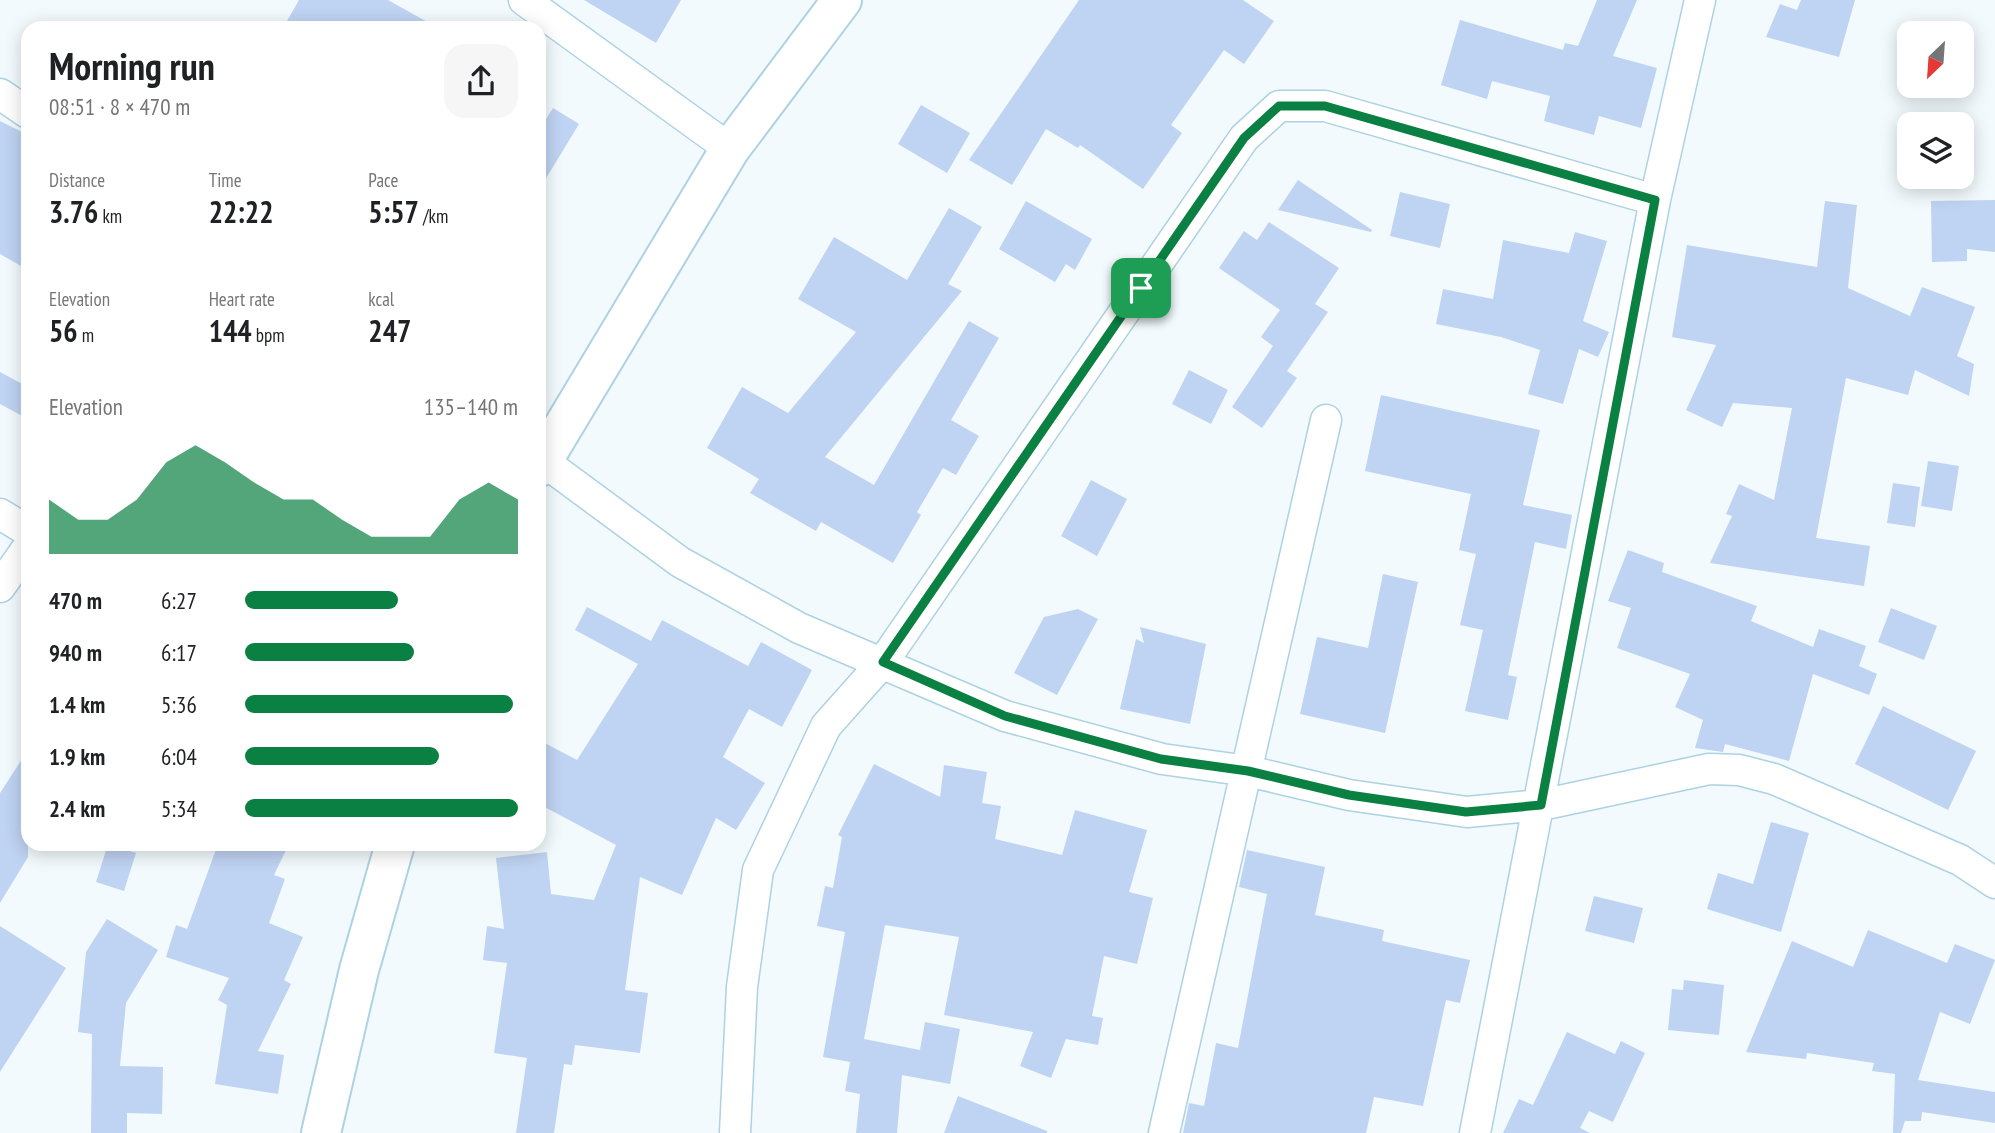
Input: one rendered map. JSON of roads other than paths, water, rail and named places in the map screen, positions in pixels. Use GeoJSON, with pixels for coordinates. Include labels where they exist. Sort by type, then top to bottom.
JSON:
{"type":"FeatureCollection","features":[{"type":"Feature","properties":{"kind":"street"},"geometry":{"type":"LineString","coordinates":[[524,0],[730,149]]}},
{"type":"Feature","properties":{"kind":"street"},"geometry":{"type":"LineString","coordinates":[[546,452],[730,149],[842,0]]}},
{"type":"Feature","properties":{"kind":"street"},"geometry":{"type":"LineString","coordinates":[[1475,1133],[1541,805],[1655,200],[1700,0]]}},
{"type":"Feature","properties":{"kind":"street"},"geometry":{"type":"LineString","coordinates":[[0,94],[21,108]]}},
{"type":"Feature","properties":{"kind":"street"},"geometry":{"type":"LineString","coordinates":[[736,1133],[742,987],[758,870],[826,726],[883,662],[1244,138],[1279,106],[1325,106],[1655,200]]}},
{"type":"Feature","properties":{"kind":"street"},"geometry":{"type":"LineString","coordinates":[[1164,1133],[1326,420]]}},
{"type":"Feature","properties":{"kind":"street"},"geometry":{"type":"LineString","coordinates":[[546,466],[680,562],[799,628],[1005,716],[1161,759],[1248,771],[1349,795],[1466,812],[1541,805],[1709,769],[1739,770],[1774,779],[1960,860],[1995,883]]}},
{"type":"Feature","properties":{"kind":"street"},"geometry":{"type":"LineString","coordinates":[[0,514],[21,527]]}},
{"type":"Feature","properties":{"kind":"street"},"geometry":{"type":"LineString","coordinates":[[0,587],[21,557]]}},
{"type":"Feature","properties":{"kind":"street"},"geometry":{"type":"LineString","coordinates":[[321,1133],[359,970],[394,851]]}}]}
